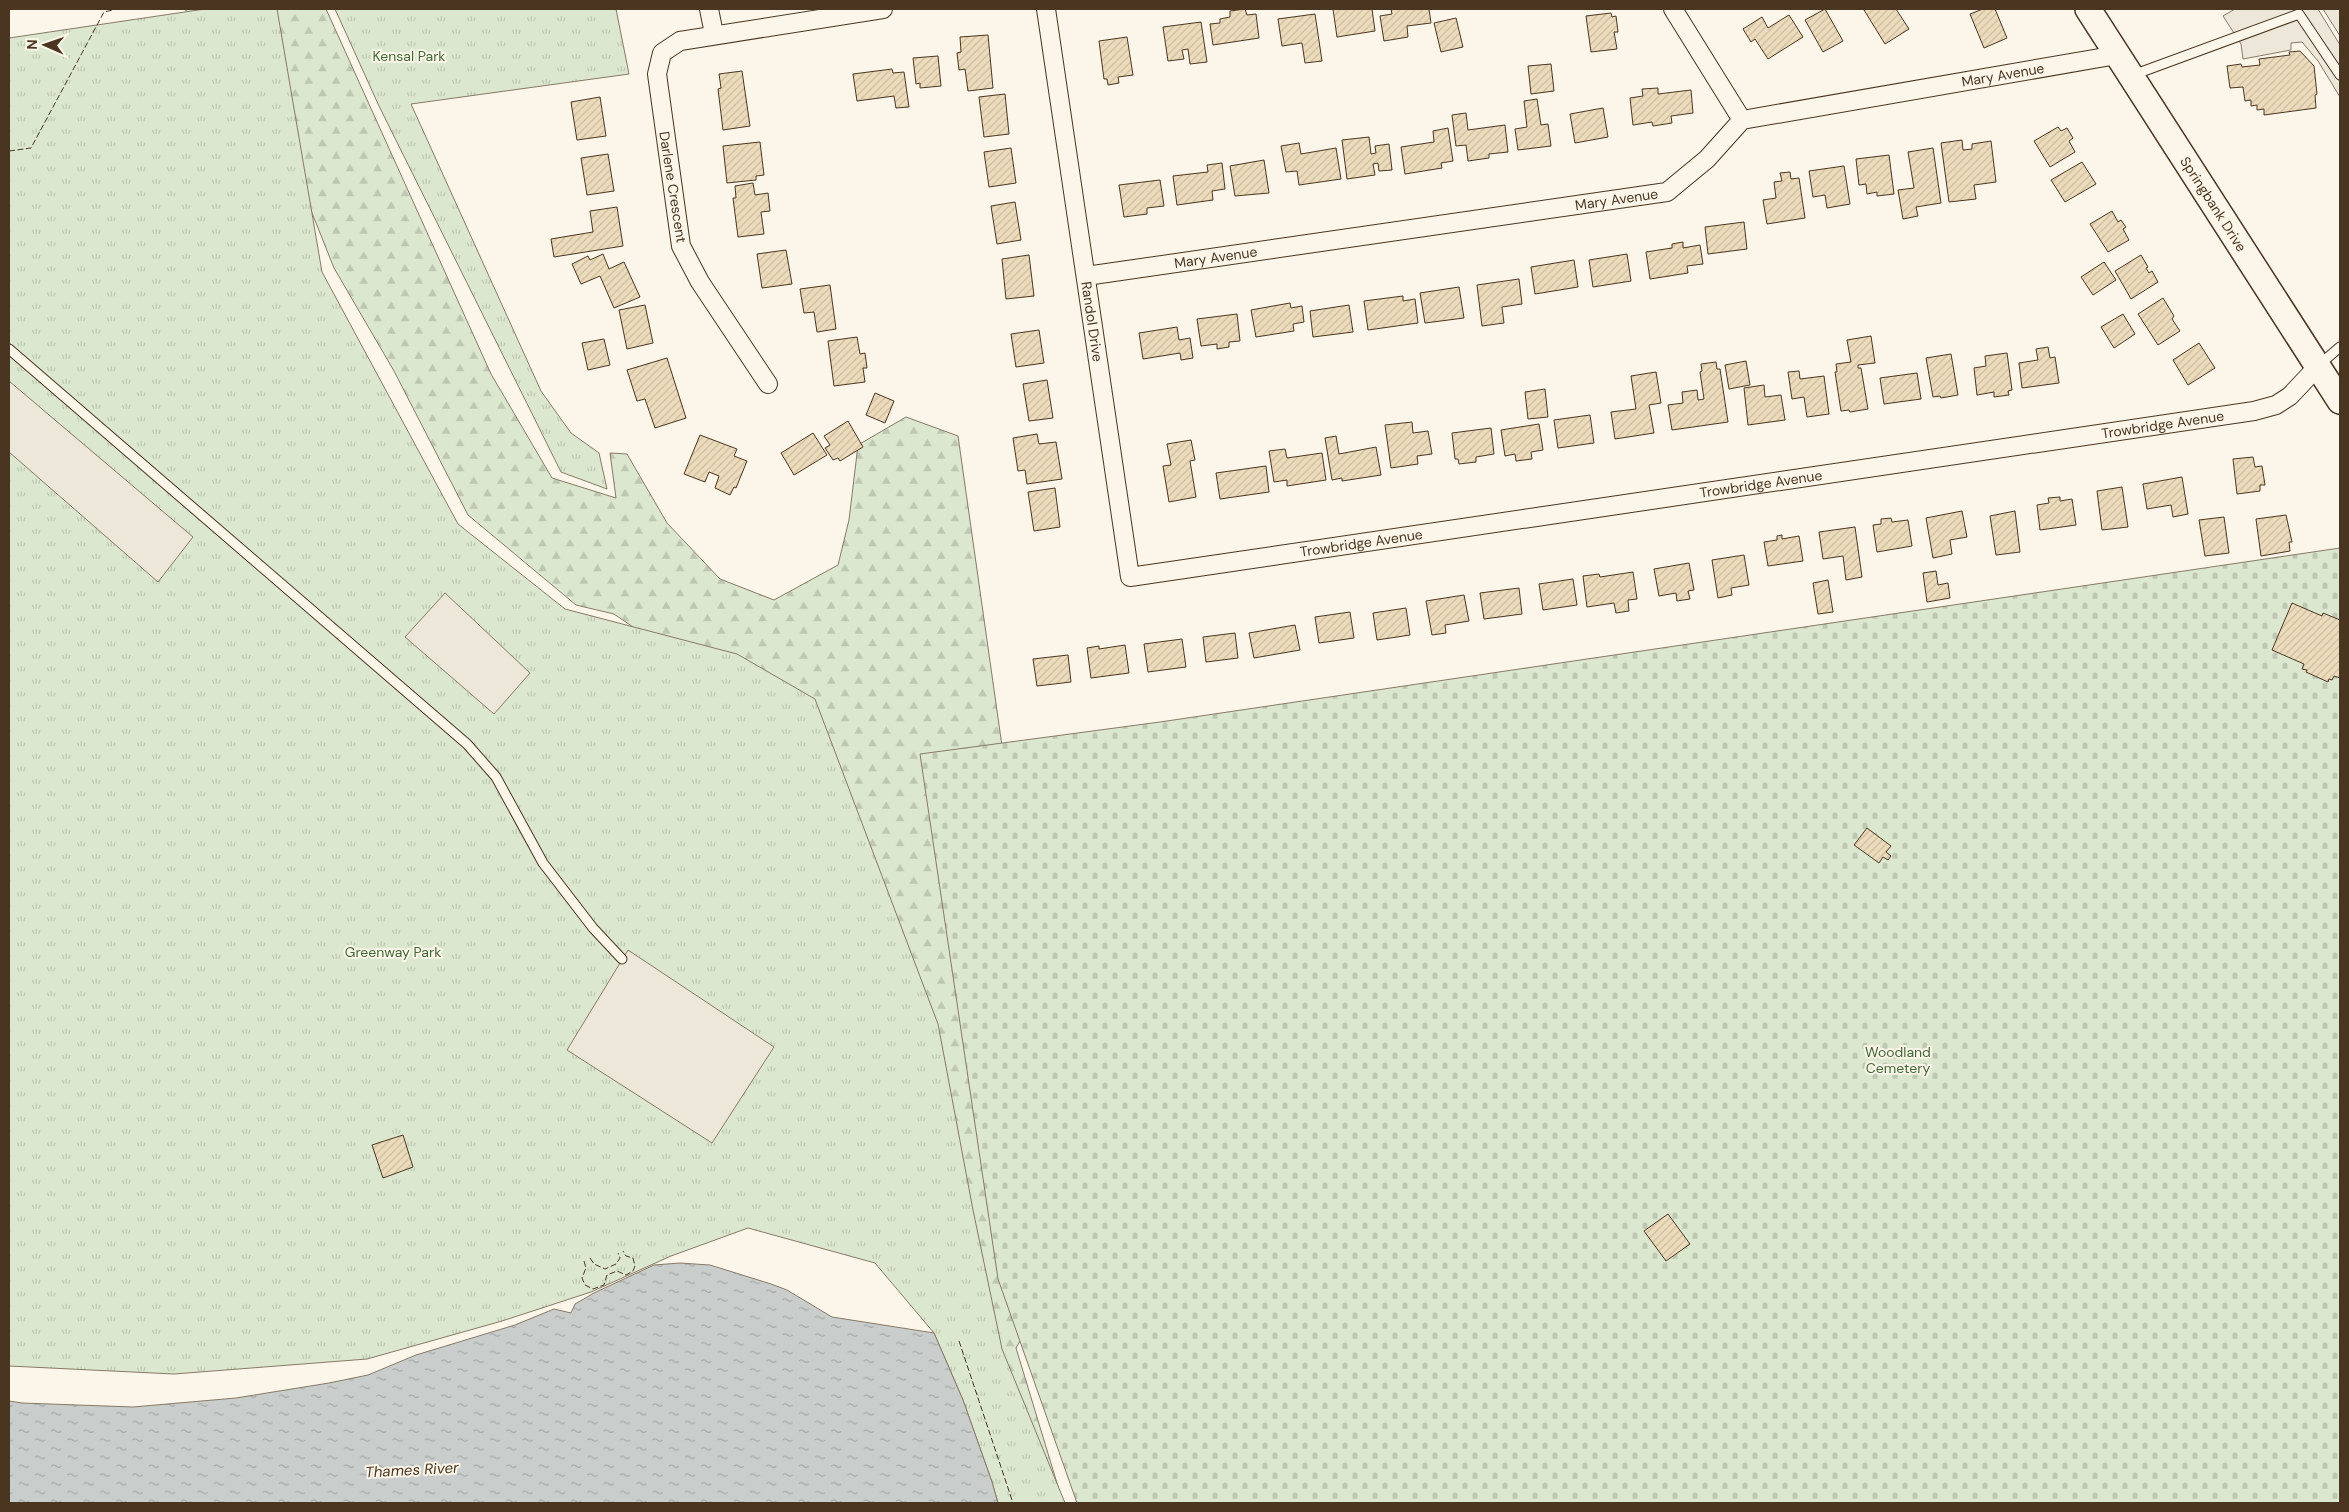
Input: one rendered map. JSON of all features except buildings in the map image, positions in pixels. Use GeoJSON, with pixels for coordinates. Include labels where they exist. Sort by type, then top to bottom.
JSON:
{"type":"FeatureCollection","features":[{"type":"Feature","properties":{"kind":"main road","name":"Springbank Drive"},"geometry":{"type":"LineString","coordinates":[[2088,9],[2319,365],[2340,401]]}},
{"type":"Feature","properties":{"kind":"street"},"geometry":{"type":"LineString","coordinates":[[709,9],[714,34]]}},
{"type":"Feature","properties":{"kind":"street","name":"Darlene Crescent"},"geometry":{"type":"LineString","coordinates":[[768,384],[700,282],[681,246],[656,74],[662,53],[680,41],[714,34],[883,9]]}},
{"type":"Feature","properties":{"kind":"street","name":"Randol Drive"},"geometry":{"type":"LineString","coordinates":[[1046,9],[1130,577],[1188,570]]}},
{"type":"Feature","properties":{"kind":"street"},"geometry":{"type":"LineString","coordinates":[[1673,9],[1742,120]]}},
{"type":"Feature","properties":{"kind":"street","name":"Mary Avenue"},"geometry":{"type":"LineString","coordinates":[[1086,276],[1667,192],[1707,159],[1742,120],[2117,54]]}},
{"type":"Feature","properties":{"kind":"street","name":"Trowbridge Avenue"},"geometry":{"type":"LineString","coordinates":[[1188,570],[2254,411],[2276,405],[2290,396],[2319,365]]}},
{"type":"Feature","properties":{"kind":"lane"},"geometry":{"type":"LineString","coordinates":[[2130,76],[2299,14],[2340,75]]}},
{"type":"Feature","properties":{"kind":"lane"},"geometry":{"type":"LineString","coordinates":[[2319,365],[2340,347]]}},
{"type":"Feature","properties":{"kind":"lane"},"geometry":{"type":"LineString","coordinates":[[9,349],[467,744],[496,777],[543,863],[593,928],[622,959]]}},
{"type":"Feature","properties":{"kind":"green space"},"geometry":{"type":"Polygon","coordinates":[[[184,9],[326,9],[491,374],[552,478],[616,498],[610,453],[627,454],[667,523],[720,579],[774,600],[838,565],[849,520],[858,445],[906,417],[958,436],[1004,760],[1120,1164],[1016,1348],[1063,1503],[706,677],[614,614],[576,605],[468,515],[394,371],[334,268],[249,55],[184,9]]]}},
{"type":"Feature","properties":{"kind":"green space","name":"Greenway Park"},"geometry":{"type":"Polygon","coordinates":[[[205,9],[277,9],[322,272],[458,524],[565,609],[737,654],[815,699],[938,1024],[973,1210],[1002,1349],[1065,1503],[998,1503],[963,1400],[934,1333],[875,1263],[748,1228],[671,1256],[591,1292],[502,1321],[367,1359],[174,1374],[9,1366],[9,38],[205,9]]]}},
{"type":"Feature","properties":{"kind":"green space","name":"Kensal Park"},"geometry":{"type":"Polygon","coordinates":[[[335,9],[616,9],[629,74],[411,104],[541,391],[571,433],[599,453],[607,489],[561,472],[379,106],[335,9]]]}},
{"type":"Feature","properties":{"kind":"green space","name":"Woodland Cemetery"},"geometry":{"type":"Polygon","coordinates":[[[2340,548],[2340,1503],[1077,1503],[998,1279],[920,754],[1160,722],[2340,548]]]}},
{"type":"Feature","properties":{"kind":"shaded area"},"geometry":{"type":"Polygon","coordinates":[[[2235,9],[2318,9],[2340,45],[2340,97],[2318,61],[2302,42],[2291,43],[2291,50],[2243,59],[2241,44],[2223,16],[2235,9]]]}},
{"type":"Feature","properties":{"kind":"shaded area"},"geometry":{"type":"Polygon","coordinates":[[[2323,9],[2340,9],[2340,36],[2323,9]]]}},
{"type":"Feature","properties":{"kind":"shaded area"},"geometry":{"type":"Polygon","coordinates":[[[9,381],[193,537],[158,582],[9,452],[9,381]]]}},
{"type":"Feature","properties":{"kind":"shaded area"},"geometry":{"type":"Polygon","coordinates":[[[445,593],[530,673],[494,714],[405,637],[445,593]]]}},
{"type":"Feature","properties":{"kind":"shaded area"},"geometry":{"type":"Polygon","coordinates":[[[628,950],[774,1047],[712,1143],[567,1050],[628,950]]]}},
{"type":"Feature","properties":{"kind":"water","name":"Thames River"},"geometry":{"type":"Polygon","coordinates":[[[680,1263],[710,1265],[771,1284],[787,1290],[832,1317],[934,1333],[963,1400],[998,1503],[9,1503],[9,1401],[133,1407],[236,1398],[368,1375],[416,1355],[515,1325],[554,1309],[571,1313],[575,1304],[594,1293],[654,1265],[680,1263]]]}},
{"type":"Feature","properties":{"kind":"fence"},"geometry":{"type":"LineString","coordinates":[[9,151],[31,148],[104,12],[117,9]]}},
{"type":"Feature","properties":{"kind":"fence"},"geometry":{"type":"LineString","coordinates":[[584,1261],[586,1268],[582,1278],[585,1285],[593,1289],[604,1285],[607,1275],[617,1271],[626,1275],[633,1271],[635,1266],[633,1258],[626,1256],[623,1251]]}},
{"type":"Feature","properties":{"kind":"fence"},"geometry":{"type":"LineString","coordinates":[[590,1258],[594,1264],[605,1269],[616,1264],[620,1258],[618,1253]]}},
{"type":"Feature","properties":{"kind":"fence"},"geometry":{"type":"LineString","coordinates":[[959,1341],[1013,1503]]}}]}
